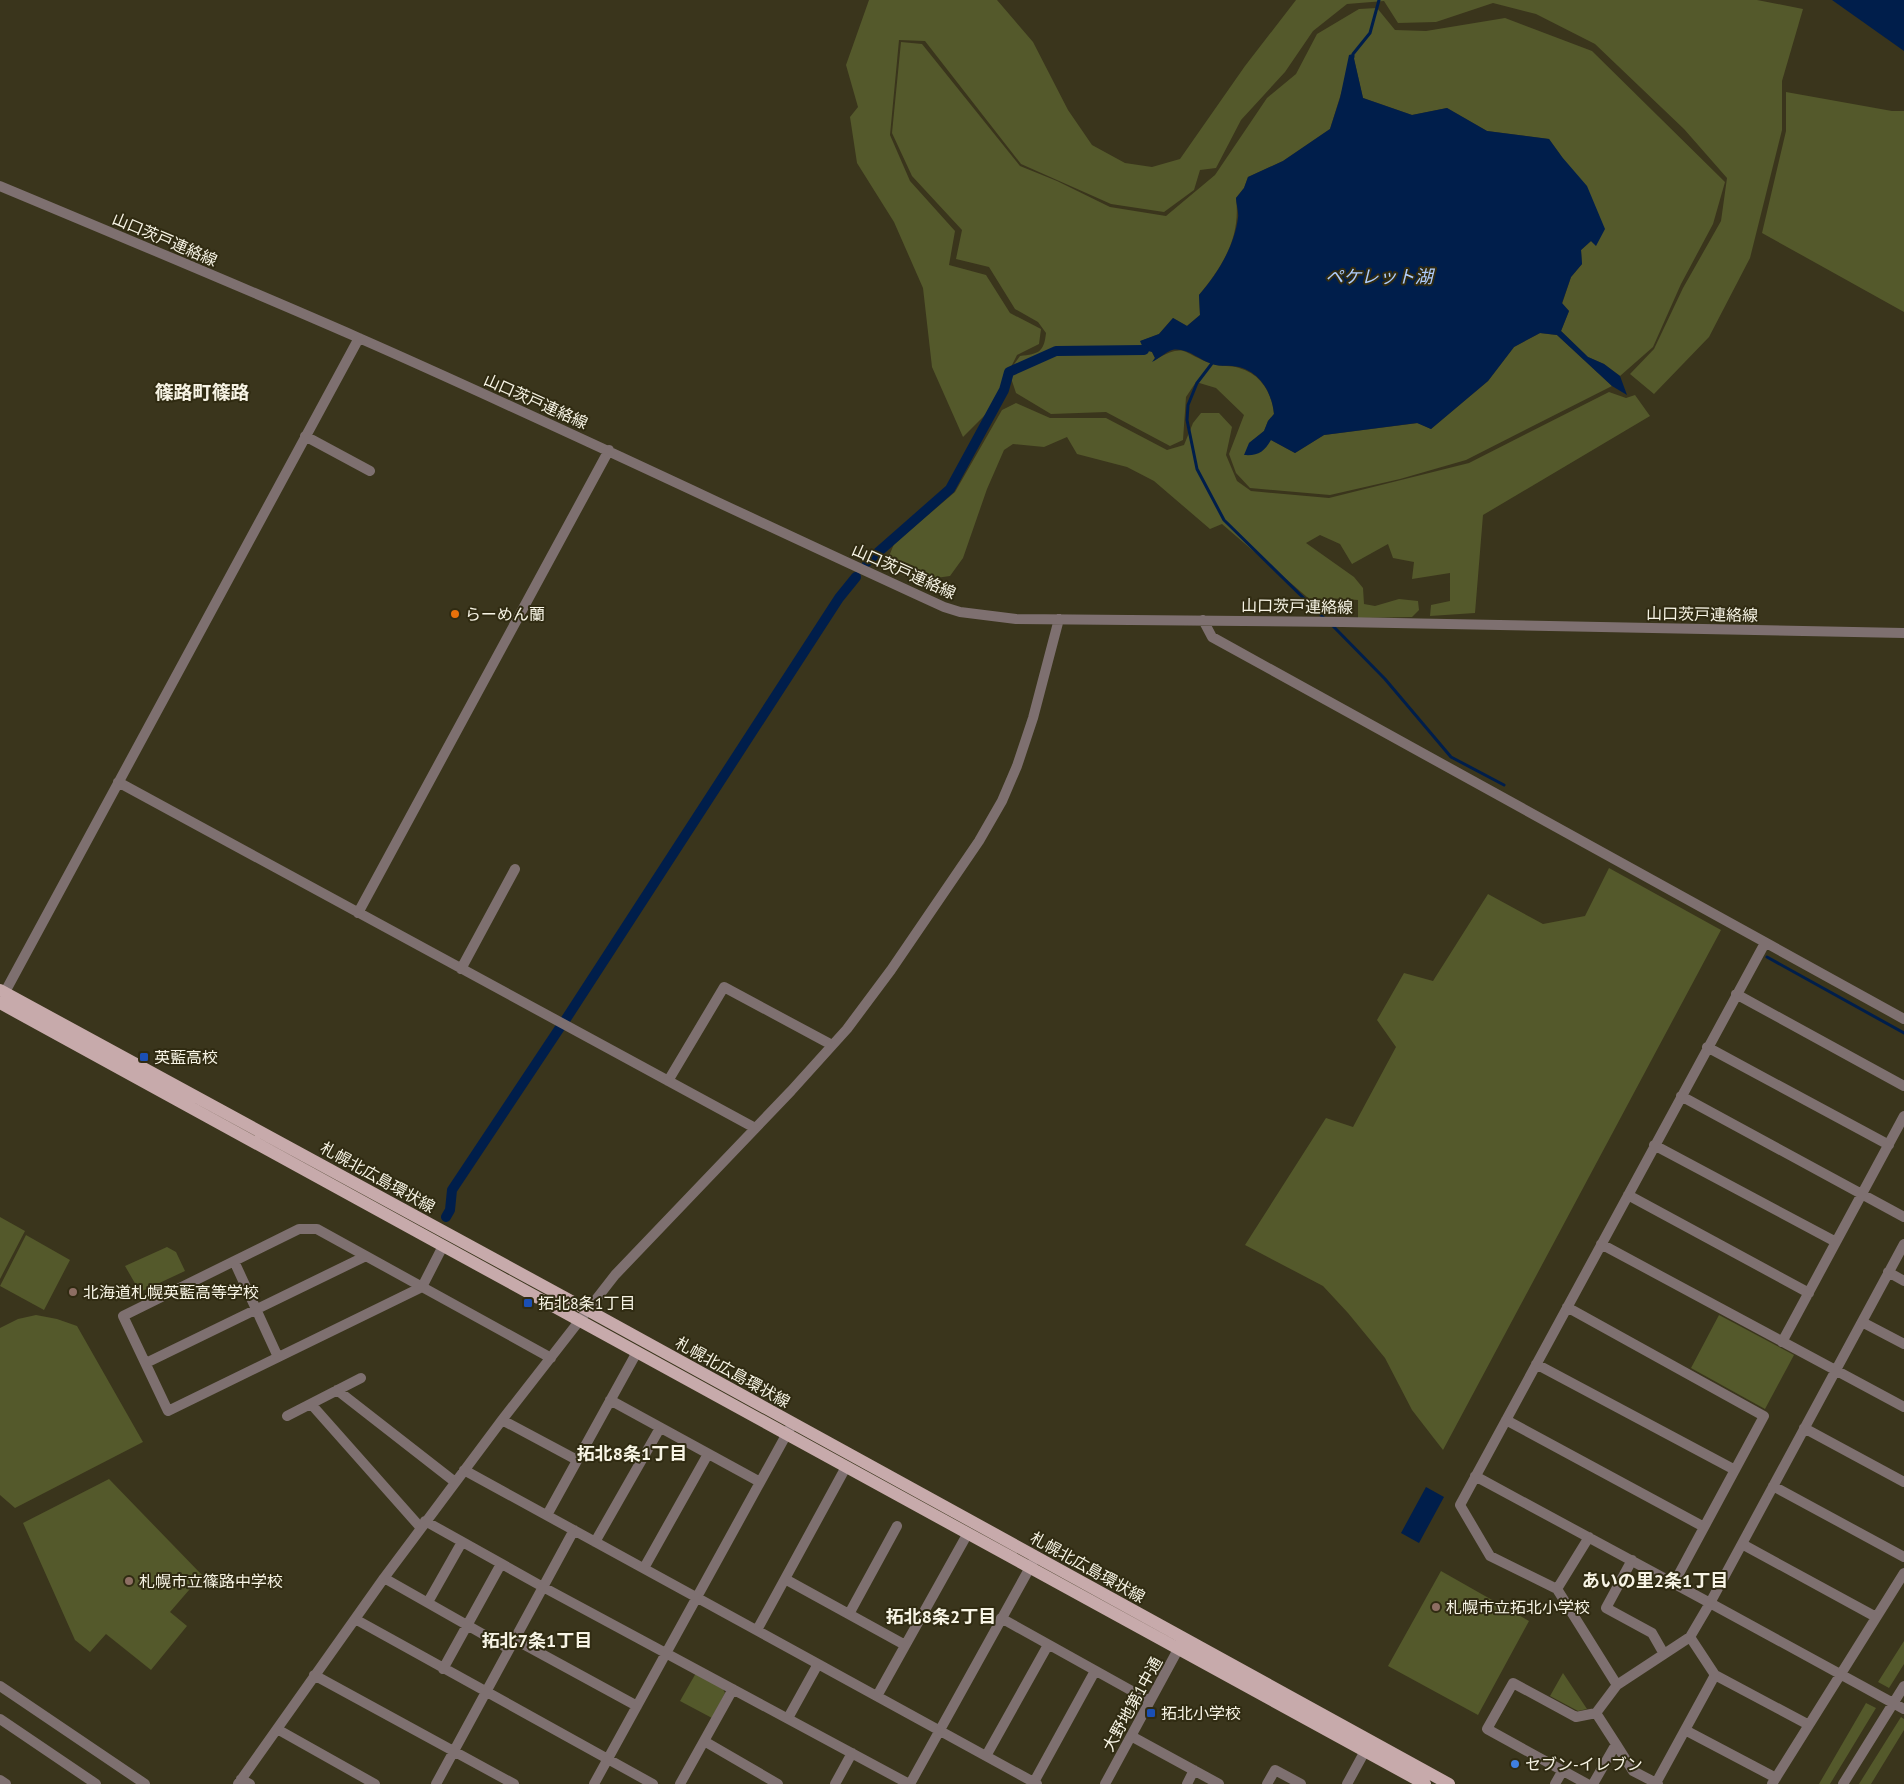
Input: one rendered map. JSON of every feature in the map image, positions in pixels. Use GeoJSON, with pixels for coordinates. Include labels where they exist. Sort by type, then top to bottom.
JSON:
{"type":"FeatureCollection","features":[{"type":"Feature","properties":{"kind":"main road","name":"札幌北広島環状線"},"geometry":{"type":"LineString","coordinates":[[2,995],[443,1246],[637,1352],[789,1428],[846,1467],[968,1533],[1032,1562]]}},
{"type":"Feature","properties":{"kind":"main road","name":"札幌北広島環状線"},"geometry":{"type":"LineString","coordinates":[[2,995],[587,1310],[789,1428],[1182,1644],[1449,1784]]}},
{"type":"Feature","properties":{"kind":"main road","name":"札幌北広島環状線"},"geometry":{"type":"LineString","coordinates":[[1182,1644],[1365,1751],[1426,1784]]}},
{"type":"Feature","properties":{"kind":"street","name":"山口茨戸連絡線"},"geometry":{"type":"LineString","coordinates":[[0,186],[359,338],[608,450],[944,607],[960,612],[1016,619],[1337,622],[1904,633]]}},
{"type":"Feature","properties":{"kind":"street"},"geometry":{"type":"LineString","coordinates":[[2,995],[359,338]]}},
{"type":"Feature","properties":{"kind":"street"},"geometry":{"type":"LineString","coordinates":[[306,436],[370,472]]}},
{"type":"Feature","properties":{"kind":"street"},"geometry":{"type":"LineString","coordinates":[[358,913],[608,450]]}},
{"type":"Feature","properties":{"kind":"street"},"geometry":{"type":"LineString","coordinates":[[243,1782],[314,1675],[423,1524],[587,1310],[615,1275],[791,1091],[847,1029],[891,970],[979,841],[1002,801],[1017,766],[1033,718],[1059,619]]}},
{"type":"Feature","properties":{"kind":"street"},"geometry":{"type":"LineString","coordinates":[[1203,620],[1212,637],[1904,1019]]}},
{"type":"Feature","properties":{"kind":"street"},"geometry":{"type":"LineString","coordinates":[[118,782],[754,1128]]}},
{"type":"Feature","properties":{"kind":"street"},"geometry":{"type":"LineString","coordinates":[[461,968],[516,869]]}},
{"type":"Feature","properties":{"kind":"street"},"geometry":{"type":"LineString","coordinates":[[1617,1685],[1557,1588],[1490,1556],[1460,1505],[1764,943]]}},
{"type":"Feature","properties":{"kind":"street"},"geometry":{"type":"LineString","coordinates":[[668,1081],[724,987],[832,1045]]}},
{"type":"Feature","properties":{"kind":"street"},"geometry":{"type":"LineString","coordinates":[[1736,994],[1904,1086]]}},
{"type":"Feature","properties":{"kind":"street"},"geometry":{"type":"LineString","coordinates":[[1707,1047],[1888,1145]]}},
{"type":"Feature","properties":{"kind":"street"},"geometry":{"type":"LineString","coordinates":[[1681,1096],[1904,1218]]}},
{"type":"Feature","properties":{"kind":"street"},"geometry":{"type":"LineString","coordinates":[[1782,1342],[1904,1116]]}},
{"type":"Feature","properties":{"kind":"street"},"geometry":{"type":"LineString","coordinates":[[1654,1145],[1836,1242]]}},
{"type":"Feature","properties":{"kind":"street"},"geometry":{"type":"LineString","coordinates":[[1628,1194],[1808,1293]]}},
{"type":"Feature","properties":{"kind":"street"},"geometry":{"type":"LineString","coordinates":[[443,1246],[422,1287],[168,1411],[123,1316],[299,1229],[317,1229],[422,1287],[551,1358]]}},
{"type":"Feature","properties":{"kind":"street"},"geometry":{"type":"LineString","coordinates":[[1601,1244],[1904,1407]]}},
{"type":"Feature","properties":{"kind":"street"},"geometry":{"type":"LineString","coordinates":[[1587,1784],[1487,1728],[1513,1683],[1576,1717],[1596,1713],[1617,1685],[1690,1637],[1904,1244]]}},
{"type":"Feature","properties":{"kind":"street"},"geometry":{"type":"LineString","coordinates":[[146,1363],[366,1256]]}},
{"type":"Feature","properties":{"kind":"street"},"geometry":{"type":"LineString","coordinates":[[234,1261],[278,1357]]}},
{"type":"Feature","properties":{"kind":"street"},"geometry":{"type":"LineString","coordinates":[[1888,1272],[1904,1281]]}},
{"type":"Feature","properties":{"kind":"street"},"geometry":{"type":"LineString","coordinates":[[1567,1307],[1764,1416],[1674,1583]]}},
{"type":"Feature","properties":{"kind":"street"},"geometry":{"type":"LineString","coordinates":[[1862,1322],[1904,1344]]}},
{"type":"Feature","properties":{"kind":"street"},"geometry":{"type":"LineString","coordinates":[[546,1515],[637,1352]]}},
{"type":"Feature","properties":{"kind":"street"},"geometry":{"type":"LineString","coordinates":[[1536,1364],[1734,1470]]}},
{"type":"Feature","properties":{"kind":"street"},"geometry":{"type":"LineString","coordinates":[[287,1416],[361,1378]]}},
{"type":"Feature","properties":{"kind":"street"},"geometry":{"type":"LineString","coordinates":[[337,1390],[455,1482]]}},
{"type":"Feature","properties":{"kind":"street"},"geometry":{"type":"LineString","coordinates":[[610,1400],[760,1482]]}},
{"type":"Feature","properties":{"kind":"street"},"geometry":{"type":"LineString","coordinates":[[311,1404],[423,1524],[462,1542],[909,1784],[1032,1562]]}},
{"type":"Feature","properties":{"kind":"street"},"geometry":{"type":"LineString","coordinates":[[502,1420],[577,1460]]}},
{"type":"Feature","properties":{"kind":"street"},"geometry":{"type":"LineString","coordinates":[[1506,1420],[1704,1527]]}},
{"type":"Feature","properties":{"kind":"street"},"geometry":{"type":"LineString","coordinates":[[595,1542],[660,1428]]}},
{"type":"Feature","properties":{"kind":"street"},"geometry":{"type":"LineString","coordinates":[[594,1784],[789,1428]]}},
{"type":"Feature","properties":{"kind":"street"},"geometry":{"type":"LineString","coordinates":[[1804,1428],[1904,1482]]}},
{"type":"Feature","properties":{"kind":"street"},"geometry":{"type":"LineString","coordinates":[[644,1568],[708,1454]]}},
{"type":"Feature","properties":{"kind":"street"},"geometry":{"type":"LineString","coordinates":[[757,1630],[846,1467]]}},
{"type":"Feature","properties":{"kind":"street"},"geometry":{"type":"LineString","coordinates":[[464,1470],[1036,1783],[1095,1671]]}},
{"type":"Feature","properties":{"kind":"street"},"geometry":{"type":"LineString","coordinates":[[1475,1476],[1904,1709]]}},
{"type":"Feature","properties":{"kind":"street"},"geometry":{"type":"LineString","coordinates":[[1773,1486],[1904,1557]]}},
{"type":"Feature","properties":{"kind":"street"},"geometry":{"type":"LineString","coordinates":[[849,1614],[897,1526]]}},
{"type":"Feature","properties":{"kind":"street"},"geometry":{"type":"LineString","coordinates":[[436,1784],[574,1530]]}},
{"type":"Feature","properties":{"kind":"street"},"geometry":{"type":"LineString","coordinates":[[877,1696],[968,1533]]}},
{"type":"Feature","properties":{"kind":"street"},"geometry":{"type":"LineString","coordinates":[[1557,1588],[1589,1537]]}},
{"type":"Feature","properties":{"kind":"street"},"geometry":{"type":"LineString","coordinates":[[428,1602],[462,1542]]}},
{"type":"Feature","properties":{"kind":"street"},"geometry":{"type":"LineString","coordinates":[[1742,1544],[1876,1617]]}},
{"type":"Feature","properties":{"kind":"street"},"geometry":{"type":"LineString","coordinates":[[1632,1560],[1606,1608],[1652,1633],[1664,1654]]}},
{"type":"Feature","properties":{"kind":"street"},"geometry":{"type":"LineString","coordinates":[[443,1669],[501,1564]]}},
{"type":"Feature","properties":{"kind":"street"},"geometry":{"type":"LineString","coordinates":[[1685,1730],[1774,1781],[1904,1573]]}},
{"type":"Feature","properties":{"kind":"street"},"geometry":{"type":"LineString","coordinates":[[384,1578],[467,1625],[511,1644],[637,1706]]}},
{"type":"Feature","properties":{"kind":"street"},"geometry":{"type":"LineString","coordinates":[[785,1579],[905,1645]]}},
{"type":"Feature","properties":{"kind":"street"},"geometry":{"type":"LineString","coordinates":[[1001,1618],[1150,1701]]}},
{"type":"Feature","properties":{"kind":"street"},"geometry":{"type":"LineString","coordinates":[[354,1619],[653,1784]]}},
{"type":"Feature","properties":{"kind":"street"},"geometry":{"type":"LineString","coordinates":[[1690,1637],[1715,1675],[1809,1725]]}},
{"type":"Feature","properties":{"kind":"street","name":"大野地第1中通"},"geometry":{"type":"LineString","coordinates":[[1105,1784],[1182,1644]]}},
{"type":"Feature","properties":{"kind":"street"},"geometry":{"type":"LineString","coordinates":[[986,1756],[1048,1645]]}},
{"type":"Feature","properties":{"kind":"street"},"geometry":{"type":"LineString","coordinates":[[788,1718],[818,1664]]}},
{"type":"Feature","properties":{"kind":"street"},"geometry":{"type":"LineString","coordinates":[[314,1675],[514,1784]]}},
{"type":"Feature","properties":{"kind":"street"},"geometry":{"type":"LineString","coordinates":[[1596,1713],[1633,1771],[1657,1784],[1715,1675]]}},
{"type":"Feature","properties":{"kind":"street"},"geometry":{"type":"LineString","coordinates":[[0,1686],[148,1781]]}},
{"type":"Feature","properties":{"kind":"street"},"geometry":{"type":"LineString","coordinates":[[1843,1784],[1904,1686]]}},
{"type":"Feature","properties":{"kind":"street"},"geometry":{"type":"LineString","coordinates":[[680,1784],[733,1689]]}},
{"type":"Feature","properties":{"kind":"street"},"geometry":{"type":"LineString","coordinates":[[0,1719],[82,1780],[96,1784]]}},
{"type":"Feature","properties":{"kind":"street"},"geometry":{"type":"LineString","coordinates":[[277,1729],[375,1784]]}},
{"type":"Feature","properties":{"kind":"street"},"geometry":{"type":"LineString","coordinates":[[1131,1736],[1220,1784]]}},
{"type":"Feature","properties":{"kind":"street"},"geometry":{"type":"LineString","coordinates":[[704,1742],[778,1784]]}},
{"type":"Feature","properties":{"kind":"street"},"geometry":{"type":"LineString","coordinates":[[1593,1784],[1616,1744]]}},
{"type":"Feature","properties":{"kind":"street"},"geometry":{"type":"LineString","coordinates":[[1347,1784],[1365,1751]]}},
{"type":"Feature","properties":{"kind":"street"},"geometry":{"type":"LineString","coordinates":[[835,1784],[852,1753]]}},
{"type":"Feature","properties":{"kind":"street"},"geometry":{"type":"LineString","coordinates":[[1187,1784],[1194,1770]]}},
{"type":"Feature","properties":{"kind":"street"},"geometry":{"type":"LineString","coordinates":[[1267,1784],[1275,1770],[1302,1784]]}},
{"type":"Feature","properties":{"kind":"street"},"geometry":{"type":"LineString","coordinates":[[1556,1784],[1563,1770]]}},
{"type":"Feature","properties":{"kind":"street"},"geometry":{"type":"LineString","coordinates":[[0,1780],[6,1784]]}},
{"type":"Feature","properties":{"kind":"green space"},"geometry":{"type":"Polygon","coordinates":[[[869,0],[997,0],[1033,42],[1068,110],[1092,145],[1125,163],[1152,167],[1180,159],[1245,66],[1296,0],[1757,0],[1803,9],[1782,81],[1782,130],[1750,258],[1709,337],[1654,394],[1630,374],[1654,349],[1683,288],[1721,221],[1727,178],[1684,129],[1595,44],[1536,14],[1493,3],[1436,22],[1398,23],[1384,1],[1347,4],[1313,31],[1285,72],[1241,120],[1216,168],[1200,170],[1194,190],[1164,212],[1111,204],[1021,164],[925,41],[899,40],[890,135],[910,181],[955,231],[949,265],[986,275],[1010,313],[1041,329],[1039,344],[1017,355],[1009,371],[1020,356],[1036,353],[1042,348],[1046,333],[1038,322],[1015,309],[989,267],[956,259],[962,230],[912,176],[892,133],[901,42],[922,44],[1020,166],[1057,181],[1110,207],[1166,216],[1215,175],[1267,98],[1296,74],[1317,34],[1359,9],[1377,8],[1395,30],[1426,31],[1505,18],[1592,51],[1725,182],[1713,224],[1681,284],[1653,347],[1620,376],[1604,364],[1588,357],[1561,331],[1569,311],[1562,304],[1571,277],[1582,264],[1581,250],[1591,241],[1596,245],[1562,157],[1549,139],[1487,131],[1447,108],[1412,115],[1363,98],[1353,55],[1330,129],[1283,161],[1248,177],[1244,188],[1236,198],[1236,226],[1233,238],[1223,262],[1199,295],[1200,315],[1187,326],[1173,318],[1159,334],[1141,341],[1152,352],[1155,358],[1153,361],[1173,352],[1184,351],[1213,364],[1236,367],[1247,371],[1264,385],[1271,399],[1274,414],[1268,421],[1264,431],[1249,443],[1271,440],[1295,453],[1324,435],[1418,423],[1431,429],[1488,381],[1514,347],[1540,333],[1557,335],[1612,386],[1466,460],[1400,479],[1330,495],[1250,488],[1236,473],[1229,454],[1244,415],[1216,388],[1196,382],[1186,397],[1183,440],[1170,446],[1106,412],[1051,414],[1016,393],[1009,372],[988,412],[963,437],[932,367],[923,288],[894,222],[857,163],[850,117],[858,107],[846,65],[869,0]]]}},
{"type":"Feature","properties":{"kind":"green space"},"geometry":{"type":"Polygon","coordinates":[[[1786,92],[1892,111],[1904,111],[1904,312],[1762,233],[1786,131],[1786,92]]]}},
{"type":"Feature","properties":{"kind":"green space"},"geometry":{"type":"Polygon","coordinates":[[[1609,392],[1626,398],[1635,395],[1650,416],[1483,515],[1475,613],[1430,616],[1431,605],[1450,601],[1450,573],[1412,579],[1414,562],[1393,558],[1388,544],[1352,564],[1340,544],[1320,535],[1306,543],[1354,577],[1363,588],[1364,604],[1375,606],[1399,599],[1418,601],[1419,610],[1412,617],[1358,618],[1358,600],[1328,598],[1321,609],[1222,524],[1210,529],[1154,481],[1127,467],[1077,454],[1067,437],[1044,447],[1013,444],[1004,450],[987,489],[963,558],[950,576],[915,581],[885,566],[894,544],[955,492],[1002,410],[1016,403],[1050,418],[1106,418],[1167,450],[1184,445],[1193,423],[1201,413],[1219,413],[1232,427],[1226,455],[1237,481],[1251,491],[1329,498],[1469,463],[1609,392]]]}},
{"type":"Feature","properties":{"kind":"green space"},"geometry":{"type":"Polygon","coordinates":[[[1609,868],[1721,930],[1443,1450],[1412,1410],[1385,1358],[1323,1286],[1245,1245],[1326,1118],[1353,1127],[1396,1047],[1377,1020],[1404,973],[1433,981],[1488,894],[1543,924],[1585,916],[1609,868]]]}},
{"type":"Feature","properties":{"kind":"green space"},"geometry":{"type":"Polygon","coordinates":[[[0,1217],[25,1231],[0,1279],[0,1217]]]}},
{"type":"Feature","properties":{"kind":"green space"},"geometry":{"type":"Polygon","coordinates":[[[26,1235],[70,1260],[44,1310],[0,1286],[26,1235]]]}},
{"type":"Feature","properties":{"kind":"green space"},"geometry":{"type":"Polygon","coordinates":[[[167,1247],[176,1252],[185,1271],[140,1292],[125,1266],[167,1247]]]}},
{"type":"Feature","properties":{"kind":"green space"},"geometry":{"type":"Polygon","coordinates":[[[36,1315],[57,1319],[77,1326],[143,1442],[15,1508],[0,1495],[0,1328],[18,1319],[36,1315]]]}},
{"type":"Feature","properties":{"kind":"green space"},"geometry":{"type":"Polygon","coordinates":[[[1719,1315],[1794,1355],[1765,1409],[1691,1368],[1719,1315]]]}},
{"type":"Feature","properties":{"kind":"green space"},"geometry":{"type":"Polygon","coordinates":[[[109,1479],[202,1575],[170,1612],[187,1626],[151,1670],[106,1634],[90,1652],[75,1640],[23,1523],[109,1479]]]}},
{"type":"Feature","properties":{"kind":"green space"},"geometry":{"type":"Polygon","coordinates":[[[1441,1571],[1529,1621],[1478,1715],[1388,1666],[1441,1571]]]}},
{"type":"Feature","properties":{"kind":"green space"},"geometry":{"type":"Polygon","coordinates":[[[1904,1641],[1904,1664],[1889,1688],[1878,1682],[1904,1641]]]}},
{"type":"Feature","properties":{"kind":"green space"},"geometry":{"type":"Polygon","coordinates":[[[696,1673],[723,1689],[725,1693],[712,1718],[680,1701],[696,1673]]]}},
{"type":"Feature","properties":{"kind":"green space"},"geometry":{"type":"Polygon","coordinates":[[[1563,1673],[1587,1709],[1578,1711],[1550,1696],[1563,1673]]]}},
{"type":"Feature","properties":{"kind":"green space"},"geometry":{"type":"Polygon","coordinates":[[[1866,1703],[1876,1708],[1830,1784],[1819,1784],[1866,1703]]]}},
{"type":"Feature","properties":{"kind":"green space"},"geometry":{"type":"Polygon","coordinates":[[[1901,1717],[1904,1719],[1904,1730],[1871,1784],[1859,1784],[1901,1717]]]}},
{"type":"Feature","properties":{"kind":"water"},"geometry":{"type":"Polygon","coordinates":[[[1832,0],[1904,0],[1904,51],[1832,0]]]}},
{"type":"Feature","properties":{"kind":"water","name":"ペケレット湖"},"geometry":{"type":"Polygon","coordinates":[[[1353,54],[1363,98],[1412,115],[1447,108],[1487,131],[1549,139],[1587,186],[1605,229],[1596,246],[1591,241],[1581,250],[1582,264],[1571,277],[1562,303],[1569,311],[1561,331],[1588,357],[1604,364],[1620,376],[1627,395],[1612,386],[1557,335],[1540,333],[1514,347],[1488,381],[1431,429],[1417,423],[1324,435],[1295,453],[1271,440],[1266,448],[1260,452],[1253,455],[1244,455],[1249,443],[1264,431],[1268,421],[1274,414],[1268,391],[1259,379],[1247,370],[1236,366],[1212,364],[1183,350],[1172,350],[1152,362],[1155,358],[1152,352],[1144,350],[1140,341],[1159,334],[1173,318],[1187,326],[1200,315],[1199,295],[1219,269],[1229,249],[1238,218],[1236,198],[1244,188],[1248,177],[1283,161],[1330,129],[1340,98],[1349,55],[1353,54]]]}},
{"type":"Feature","properties":{"kind":"water"},"geometry":{"type":"Polygon","coordinates":[[[1426,1487],[1444,1497],[1419,1543],[1401,1533],[1426,1487]]]}},
{"type":"Feature","properties":{"kind":"waterway"},"geometry":{"type":"LineString","coordinates":[[1353,57],[1353,54],[1370,33],[1379,0]]}},
{"type":"Feature","properties":{"kind":"waterway"},"geometry":{"type":"LineString","coordinates":[[867,562],[950,489],[1004,390],[1009,372],[1056,351],[1144,350]]}},
{"type":"Feature","properties":{"kind":"waterway"},"geometry":{"type":"LineString","coordinates":[[1213,362],[1197,383],[1188,405],[1187,420],[1197,469],[1224,520],[1326,620]]}},
{"type":"Feature","properties":{"kind":"waterway"},"geometry":{"type":"LineString","coordinates":[[566,1019],[839,598],[856,577]]}},
{"type":"Feature","properties":{"kind":"waterway"},"geometry":{"type":"LineString","coordinates":[[1331,624],[1385,679],[1451,757],[1504,785]]}},
{"type":"Feature","properties":{"kind":"waterway"},"geometry":{"type":"LineString","coordinates":[[1767,957],[1904,1033]]}},
{"type":"Feature","properties":{"kind":"waterway"},"geometry":{"type":"LineString","coordinates":[[446,1217],[450,1210],[452,1190],[561,1026]]}},
{"type":"Feature","properties":{"kind":"place","name":"らーめん蘭"},"geometry":{"type":"Point","coordinates":[455,614]}},
{"type":"Feature","properties":{"kind":"place","name":"英藍高校"},"geometry":{"type":"Point","coordinates":[144,1057]}},
{"type":"Feature","properties":{"kind":"place","name":"北海道札幌英藍高等学校"},"geometry":{"type":"Point","coordinates":[73,1292]}},
{"type":"Feature","properties":{"kind":"place","name":"拓北8条1丁目"},"geometry":{"type":"Point","coordinates":[528,1303]}},
{"type":"Feature","properties":{"kind":"place","name":"札幌市立篠路中学校"},"geometry":{"type":"Point","coordinates":[129,1581]}},
{"type":"Feature","properties":{"kind":"place","name":"札幌市立拓北小学校"},"geometry":{"type":"Point","coordinates":[1436,1607]}},
{"type":"Feature","properties":{"kind":"place","name":"拓北小学校"},"geometry":{"type":"Point","coordinates":[1151,1713]}},
{"type":"Feature","properties":{"kind":"place","name":"セブン-イレブン"},"geometry":{"type":"Point","coordinates":[1515,1764]}},
{"type":"Feature","properties":{"kind":"district","name":"篠路町篠路"},"geometry":{"type":"Point","coordinates":[202,392]}},
{"type":"Feature","properties":{"kind":"district","name":"拓北8条1丁目"},"geometry":{"type":"Point","coordinates":[632,1454]}},
{"type":"Feature","properties":{"kind":"district","name":"あいの里2条1丁目"},"geometry":{"type":"Point","coordinates":[1655,1581]}},
{"type":"Feature","properties":{"kind":"district","name":"拓北8条2丁目"},"geometry":{"type":"Point","coordinates":[941,1617]}},
{"type":"Feature","properties":{"kind":"district","name":"拓北7条1丁目"},"geometry":{"type":"Point","coordinates":[537,1641]}}]}
